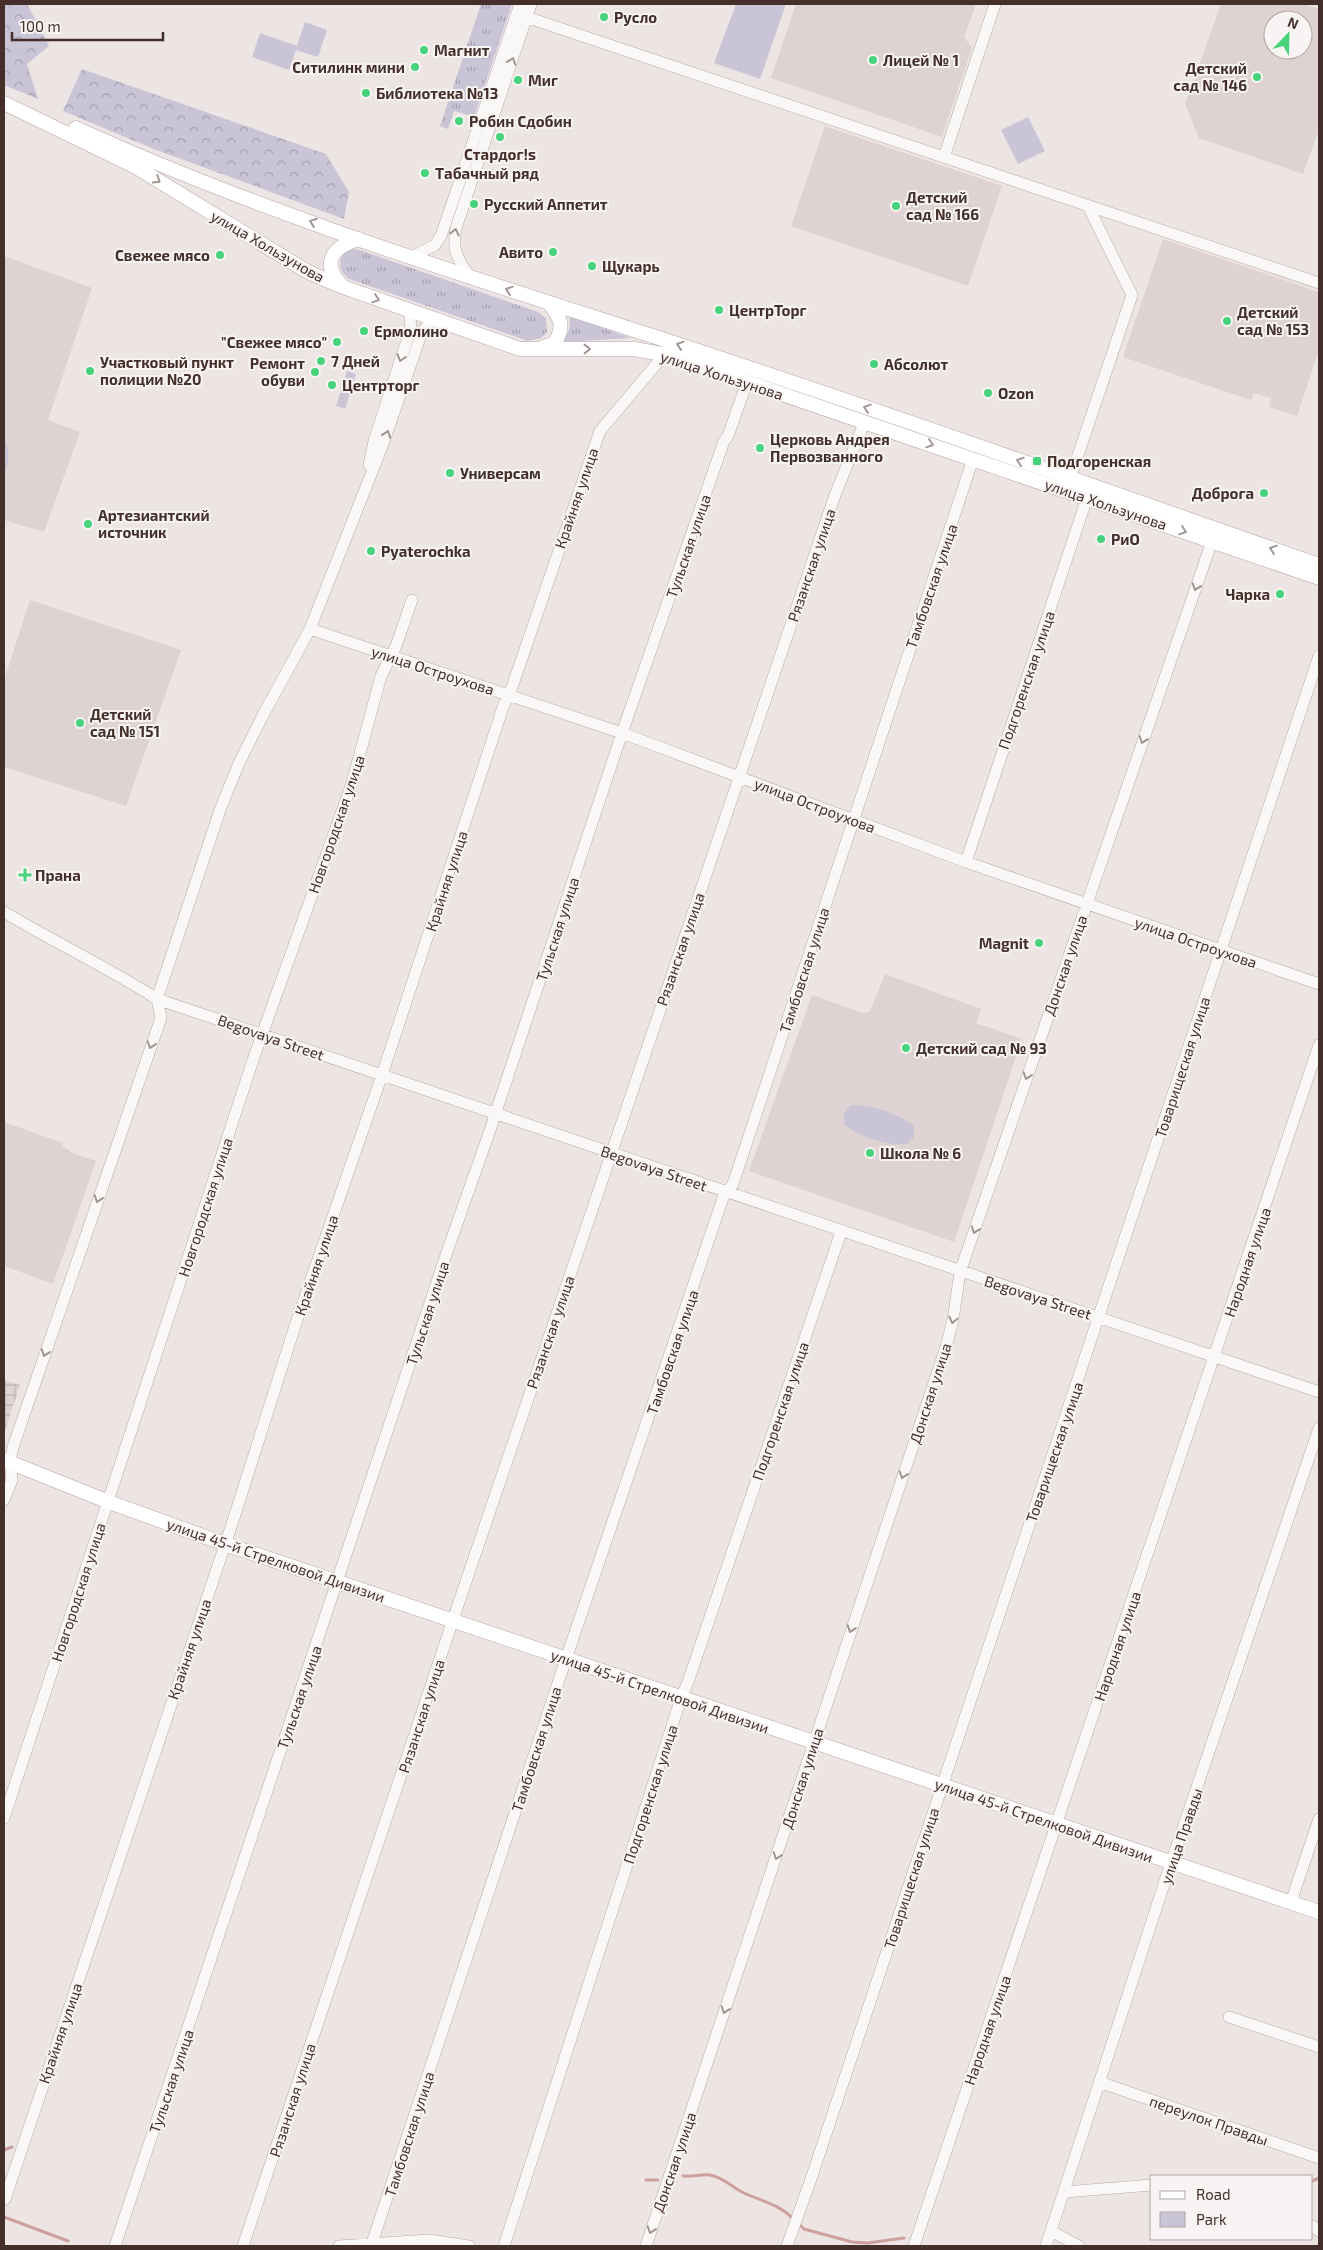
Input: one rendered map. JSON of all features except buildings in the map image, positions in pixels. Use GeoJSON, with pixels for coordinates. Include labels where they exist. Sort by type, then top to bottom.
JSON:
{"type":"FeatureCollection","features":[{"type":"Feature","properties":{"kind":"main road","name":"улица Хользунова"},"geometry":{"type":"LineString","coordinates":[[4,92],[142,158],[359,239],[683,346],[1070,479],[1319,578]]}},
{"type":"Feature","properties":{"kind":"main road","name":"улица Хользунова"},"geometry":{"type":"LineString","coordinates":[[4,103],[136,166],[308,272],[343,287],[520,349],[634,349],[668,355],[1088,498],[1319,565]]}},
{"type":"Feature","properties":{"kind":"main road"},"geometry":{"type":"LineString","coordinates":[[190,200],[186,189],[188,182],[198,179]]}},
{"type":"Feature","properties":{"kind":"main road"},"geometry":{"type":"LineString","coordinates":[[343,287],[335,278],[331,269],[332,256],[342,245],[359,239]]}},
{"type":"Feature","properties":{"kind":"main road"},"geometry":{"type":"LineString","coordinates":[[538,349],[555,343],[561,332],[560,320],[549,303]]}},
{"type":"Feature","properties":{"kind":"main road","name":"улица 45-й Стрелковой Дивизии"},"geometry":{"type":"LineString","coordinates":[[7,1461],[109,1502],[225,1544],[1319,1912]]}},
{"type":"Feature","properties":{"kind":"street"},"geometry":{"type":"LineString","coordinates":[[412,257],[435,245],[441,236],[520,4]]}},
{"type":"Feature","properties":{"kind":"street"},"geometry":{"type":"LineString","coordinates":[[469,276],[457,258],[453,244],[456,228],[531,4]]}},
{"type":"Feature","properties":{"kind":"street"},"geometry":{"type":"LineString","coordinates":[[944,157],[995,4]]}},
{"type":"Feature","properties":{"kind":"street"},"geometry":{"type":"LineString","coordinates":[[526,17],[1319,283]]}},
{"type":"Feature","properties":{"kind":"street"},"geometry":{"type":"LineString","coordinates":[[1070,479],[1132,295],[1088,206]]}},
{"type":"Feature","properties":{"kind":"street"},"geometry":{"type":"LineString","coordinates":[[362,496],[374,441],[411,328],[410,310]]}},
{"type":"Feature","properties":{"kind":"street"},"geometry":{"type":"LineString","coordinates":[[4,1500],[12,1480],[7,1461],[161,1018],[158,998],[224,800],[262,717],[310,629],[383,444],[422,332],[433,318]]}},
{"type":"Feature","properties":{"kind":"street","name":"Крайняя улица"},"geometry":{"type":"LineString","coordinates":[[5,2199],[225,1544],[296,1323],[382,1075],[501,713],[509,696],[600,430],[659,361],[668,355]]}},
{"type":"Feature","properties":{"kind":"street","name":"Тульская улица"},"geometry":{"type":"LineString","coordinates":[[115,2246],[622,734],[724,441],[728,436],[747,382]]}},
{"type":"Feature","properties":{"kind":"street","name":"Рязанская улица"},"geometry":{"type":"LineString","coordinates":[[243,2246],[739,776],[835,495],[865,421]]}},
{"type":"Feature","properties":{"kind":"street","name":"Тамбовская улица"},"geometry":{"type":"LineString","coordinates":[[372,2245],[566,1659],[725,1192],[732,1186],[974,459]]}},
{"type":"Feature","properties":{"kind":"street","name":"Подгоренская улица"},"geometry":{"type":"LineString","coordinates":[[966,862],[1088,498]]}},
{"type":"Feature","properties":{"kind":"street","name":"Донская улица"},"geometry":{"type":"LineString","coordinates":[[646,2246],[946,1347],[953,1320],[960,1272],[1214,535]]}},
{"type":"Feature","properties":{"kind":"street","name":"Новгородская улица"},"geometry":{"type":"LineString","coordinates":[[4,1818],[262,1034],[352,783],[381,676],[391,657],[412,600]]}},
{"type":"Feature","properties":{"kind":"street","name":"улица Остроухова"},"geometry":{"type":"LineString","coordinates":[[310,629],[622,734],[966,862],[1319,984]]}},
{"type":"Feature","properties":{"kind":"street","name":"Товарищеская улица"},"geometry":{"type":"LineString","coordinates":[[787,2246],[1100,1317],[1319,656]]}},
{"type":"Feature","properties":{"kind":"street","name":"Begovaya Street"},"geometry":{"type":"LineString","coordinates":[[4,912],[44,936],[110,969],[158,998],[841,1232],[1100,1317],[1319,1392]]}},
{"type":"Feature","properties":{"kind":"street","name":"Народная улица"},"geometry":{"type":"LineString","coordinates":[[914,2246],[1216,1357],[1319,1045]]}},
{"type":"Feature","properties":{"kind":"street","name":"Подгоренская улица"},"geometry":{"type":"LineString","coordinates":[[504,2246],[681,1698],[841,1232]]}},
{"type":"Feature","properties":{"kind":"street","name":"улица Правды"},"geometry":{"type":"LineString","coordinates":[[1046,2246],[1098,2082],[1319,1428]]}},
{"type":"Feature","properties":{"kind":"street"},"geometry":{"type":"LineString","coordinates":[[1290,1902],[1319,1819]]}},
{"type":"Feature","properties":{"kind":"street"},"geometry":{"type":"LineString","coordinates":[[1229,2018],[1319,2047]]}},
{"type":"Feature","properties":{"kind":"street","name":"переулок Правды"},"geometry":{"type":"LineString","coordinates":[[1098,2082],[1319,2158]]}},
{"type":"Feature","properties":{"kind":"street"},"geometry":{"type":"LineString","coordinates":[[1064,2192],[1150,2185]]}},
{"type":"Feature","properties":{"kind":"street"},"geometry":{"type":"LineString","coordinates":[[1051,2231],[1078,2246]]}},
{"type":"Feature","properties":{"kind":"street"},"geometry":{"type":"LineString","coordinates":[[339,2246],[429,2240],[469,2246]]}},
{"type":"Feature","properties":{"kind":"shaded area","name":"Лицей № 1"},"geometry":{"type":"Polygon","coordinates":[[[796,4],[976,4],[964,37],[972,48],[942,137],[771,78],[796,4]]]}},
{"type":"Feature","properties":{"kind":"shaded area","name":"Детский сад № 146"},"geometry":{"type":"Polygon","coordinates":[[[1221,4],[1303,4],[1319,9],[1319,129],[1303,174],[1199,138],[1185,104],[1221,4]]]}},
{"type":"Feature","properties":{"kind":"shaded area","name":"Детский сад № 166"},"geometry":{"type":"Polygon","coordinates":[[[825,126],[1002,186],[968,286],[791,226],[825,126]]]}},
{"type":"Feature","properties":{"kind":"shaded area","name":"Детский сад № 153"},"geometry":{"type":"Polygon","coordinates":[[[1163,239],[1319,292],[1319,350],[1297,416],[1269,407],[1271,398],[1254,393],[1251,400],[1123,357],[1163,239]]]}},
{"type":"Feature","properties":{"kind":"shaded area"},"geometry":{"type":"Polygon","coordinates":[[[4,256],[92,288],[48,420],[80,432],[44,532],[4,520],[4,256]]]}},
{"type":"Feature","properties":{"kind":"shaded area","name":"Детский сад № 151"},"geometry":{"type":"Polygon","coordinates":[[[30,600],[181,650],[126,806],[4,767],[4,680],[30,600]]]}},
{"type":"Feature","properties":{"kind":"shaded area"},"geometry":{"type":"Polygon","coordinates":[[[885,974],[981,1009],[976,1023],[1022,1039],[954,1242],[749,1171],[812,995],[863,1013],[870,1011],[885,974]]]}},
{"type":"Feature","properties":{"kind":"shaded area"},"geometry":{"type":"Polygon","coordinates":[[[4,1122],[63,1143],[62,1147],[70,1150],[69,1152],[96,1161],[53,1284],[4,1266],[4,1122]]]}},
{"type":"Feature","properties":{"kind":"shaded area"},"geometry":{"type":"Polygon","coordinates":[[[4,1380],[20,1385],[4,1434],[4,1380]]]}},
{"type":"Feature","properties":{"kind":"green space"},"geometry":{"type":"Polygon","coordinates":[[[4,4],[27,4],[49,46],[27,64],[38,99],[4,85],[4,4]]]}},
{"type":"Feature","properties":{"kind":"green space"},"geometry":{"type":"Polygon","coordinates":[[[481,4],[512,4],[474,117],[454,111],[448,129],[440,126],[481,4]]]}},
{"type":"Feature","properties":{"kind":"green space"},"geometry":{"type":"Polygon","coordinates":[[[736,4],[786,4],[760,79],[714,63],[736,4]]]}},
{"type":"Feature","properties":{"kind":"green space"},"geometry":{"type":"Polygon","coordinates":[[[305,22],[327,30],[318,57],[296,50],[289,70],[252,57],[260,33],[297,46],[305,22]]]}},
{"type":"Feature","properties":{"kind":"green space"},"geometry":{"type":"Polygon","coordinates":[[[82,69],[326,154],[349,192],[344,219],[154,149],[63,111],[82,69]]]}},
{"type":"Feature","properties":{"kind":"green space"},"geometry":{"type":"Polygon","coordinates":[[[1028,117],[1045,151],[1018,164],[1001,130],[1028,117]]]}},
{"type":"Feature","properties":{"kind":"green space"},"geometry":{"type":"Polygon","coordinates":[[[351,249],[360,250],[538,312],[546,318],[547,332],[541,338],[528,341],[349,279],[342,271],[340,264],[343,254],[351,249]]]}},
{"type":"Feature","properties":{"kind":"green space"},"geometry":{"type":"Polygon","coordinates":[[[569,316],[631,338],[562,342],[569,330],[569,316]]]}},
{"type":"Feature","properties":{"kind":"green space"},"geometry":{"type":"Polygon","coordinates":[[[347,371],[356,374],[345,409],[336,406],[347,371]]]}},
{"type":"Feature","properties":{"kind":"green space"},"geometry":{"type":"Polygon","coordinates":[[[4,440],[8,456],[4,472],[4,440]]]}},
{"type":"Feature","properties":{"kind":"green space"},"geometry":{"type":"Polygon","coordinates":[[[851,1105],[867,1106],[901,1117],[914,1126],[914,1137],[907,1144],[891,1144],[857,1133],[844,1124],[844,1113],[851,1105]]]}},
{"type":"Feature","properties":{"kind":"waterway"},"geometry":{"type":"LineString","coordinates":[[4,2150],[12,2147]]}},
{"type":"Feature","properties":{"kind":"waterway"},"geometry":{"type":"LineString","coordinates":[[683,2176],[714,2176],[740,2191],[775,2206],[794,2220]]}},
{"type":"Feature","properties":{"kind":"waterway"},"geometry":{"type":"LineString","coordinates":[[1313,2181],[1319,2178]]}},
{"type":"Feature","properties":{"kind":"waterway"},"geometry":{"type":"LineString","coordinates":[[646,2180],[658,2180]]}},
{"type":"Feature","properties":{"kind":"waterway"},"geometry":{"type":"LineString","coordinates":[[4,2217],[68,2241]]}},
{"type":"Feature","properties":{"kind":"waterway"},"geometry":{"type":"LineString","coordinates":[[799,2224],[804,2229],[852,2242],[868,2243],[904,2238]]}},
{"type":"Feature","properties":{"kind":"place","name":"Русло"},"geometry":{"type":"Point","coordinates":[604,17]}},
{"type":"Feature","properties":{"kind":"place","name":"Магнит"},"geometry":{"type":"Point","coordinates":[424,50]}},
{"type":"Feature","properties":{"kind":"place","name":"Лицей № 1"},"geometry":{"type":"Point","coordinates":[873,60]}},
{"type":"Feature","properties":{"kind":"place","name":"Ситилинк мини"},"geometry":{"type":"Point","coordinates":[415,67]}},
{"type":"Feature","properties":{"kind":"place","name":"Детский сад № 146"},"geometry":{"type":"Point","coordinates":[1257,77]}},
{"type":"Feature","properties":{"kind":"place","name":"Миг"},"geometry":{"type":"Point","coordinates":[518,80]}},
{"type":"Feature","properties":{"kind":"place","name":"Библиотека №13"},"geometry":{"type":"Point","coordinates":[366,93]}},
{"type":"Feature","properties":{"kind":"place","name":"Робин Сдобин"},"geometry":{"type":"Point","coordinates":[459,121]}},
{"type":"Feature","properties":{"kind":"place","name":"Стардог!s"},"geometry":{"type":"Point","coordinates":[500,137]}},
{"type":"Feature","properties":{"kind":"place","name":"Табачный ряд"},"geometry":{"type":"Point","coordinates":[425,173]}},
{"type":"Feature","properties":{"kind":"place","name":"Русский Аппетит"},"geometry":{"type":"Point","coordinates":[474,204]}},
{"type":"Feature","properties":{"kind":"place","name":"Детский сад № 166"},"geometry":{"type":"Point","coordinates":[896,206]}},
{"type":"Feature","properties":{"kind":"place","name":"Авито"},"geometry":{"type":"Point","coordinates":[553,252]}},
{"type":"Feature","properties":{"kind":"place","name":"Свежее мясо"},"geometry":{"type":"Point","coordinates":[220,255]}},
{"type":"Feature","properties":{"kind":"place","name":"Щукарь"},"geometry":{"type":"Point","coordinates":[592,266]}},
{"type":"Feature","properties":{"kind":"place","name":"ЦентрТорг"},"geometry":{"type":"Point","coordinates":[719,310]}},
{"type":"Feature","properties":{"kind":"place","name":"Детский сад № 153"},"geometry":{"type":"Point","coordinates":[1227,321]}},
{"type":"Feature","properties":{"kind":"place","name":"Ермолино"},"geometry":{"type":"Point","coordinates":[364,331]}},
{"type":"Feature","properties":{"kind":"place","name":"\"Свежее мясо\""},"geometry":{"type":"Point","coordinates":[337,342]}},
{"type":"Feature","properties":{"kind":"place","name":"7 Дней"},"geometry":{"type":"Point","coordinates":[321,361]}},
{"type":"Feature","properties":{"kind":"place","name":"Абсолют"},"geometry":{"type":"Point","coordinates":[874,364]}},
{"type":"Feature","properties":{"kind":"place","name":"Участковый пункт полиции №20"},"geometry":{"type":"Point","coordinates":[90,371]}},
{"type":"Feature","properties":{"kind":"place","name":"Ремонт обуви"},"geometry":{"type":"Point","coordinates":[315,372]}},
{"type":"Feature","properties":{"kind":"place","name":"Центрторг"},"geometry":{"type":"Point","coordinates":[332,385]}},
{"type":"Feature","properties":{"kind":"place","name":"Ozon"},"geometry":{"type":"Point","coordinates":[988,393]}},
{"type":"Feature","properties":{"kind":"place","name":"Церковь Андрея Первозванного"},"geometry":{"type":"Point","coordinates":[760,448]}},
{"type":"Feature","properties":{"kind":"place","name":"Подгоренская"},"geometry":{"type":"Point","coordinates":[1037,461]}},
{"type":"Feature","properties":{"kind":"place","name":"Универсам"},"geometry":{"type":"Point","coordinates":[450,473]}},
{"type":"Feature","properties":{"kind":"place","name":"Доброга"},"geometry":{"type":"Point","coordinates":[1264,493]}},
{"type":"Feature","properties":{"kind":"place","name":"Артезиантский источник"},"geometry":{"type":"Point","coordinates":[88,524]}},
{"type":"Feature","properties":{"kind":"place","name":"РиО"},"geometry":{"type":"Point","coordinates":[1101,539]}},
{"type":"Feature","properties":{"kind":"place","name":"Pyaterochka"},"geometry":{"type":"Point","coordinates":[371,551]}},
{"type":"Feature","properties":{"kind":"place","name":"Чарка"},"geometry":{"type":"Point","coordinates":[1280,594]}},
{"type":"Feature","properties":{"kind":"place","name":"Детский сад № 151"},"geometry":{"type":"Point","coordinates":[80,723]}},
{"type":"Feature","properties":{"kind":"place","name":"Прана"},"geometry":{"type":"Point","coordinates":[25,875]}},
{"type":"Feature","properties":{"kind":"place","name":"Magnit"},"geometry":{"type":"Point","coordinates":[1039,943]}},
{"type":"Feature","properties":{"kind":"place","name":"Детский сад № 93"},"geometry":{"type":"Point","coordinates":[906,1048]}},
{"type":"Feature","properties":{"kind":"place","name":"Школа № 6"},"geometry":{"type":"Point","coordinates":[870,1153]}}]}
